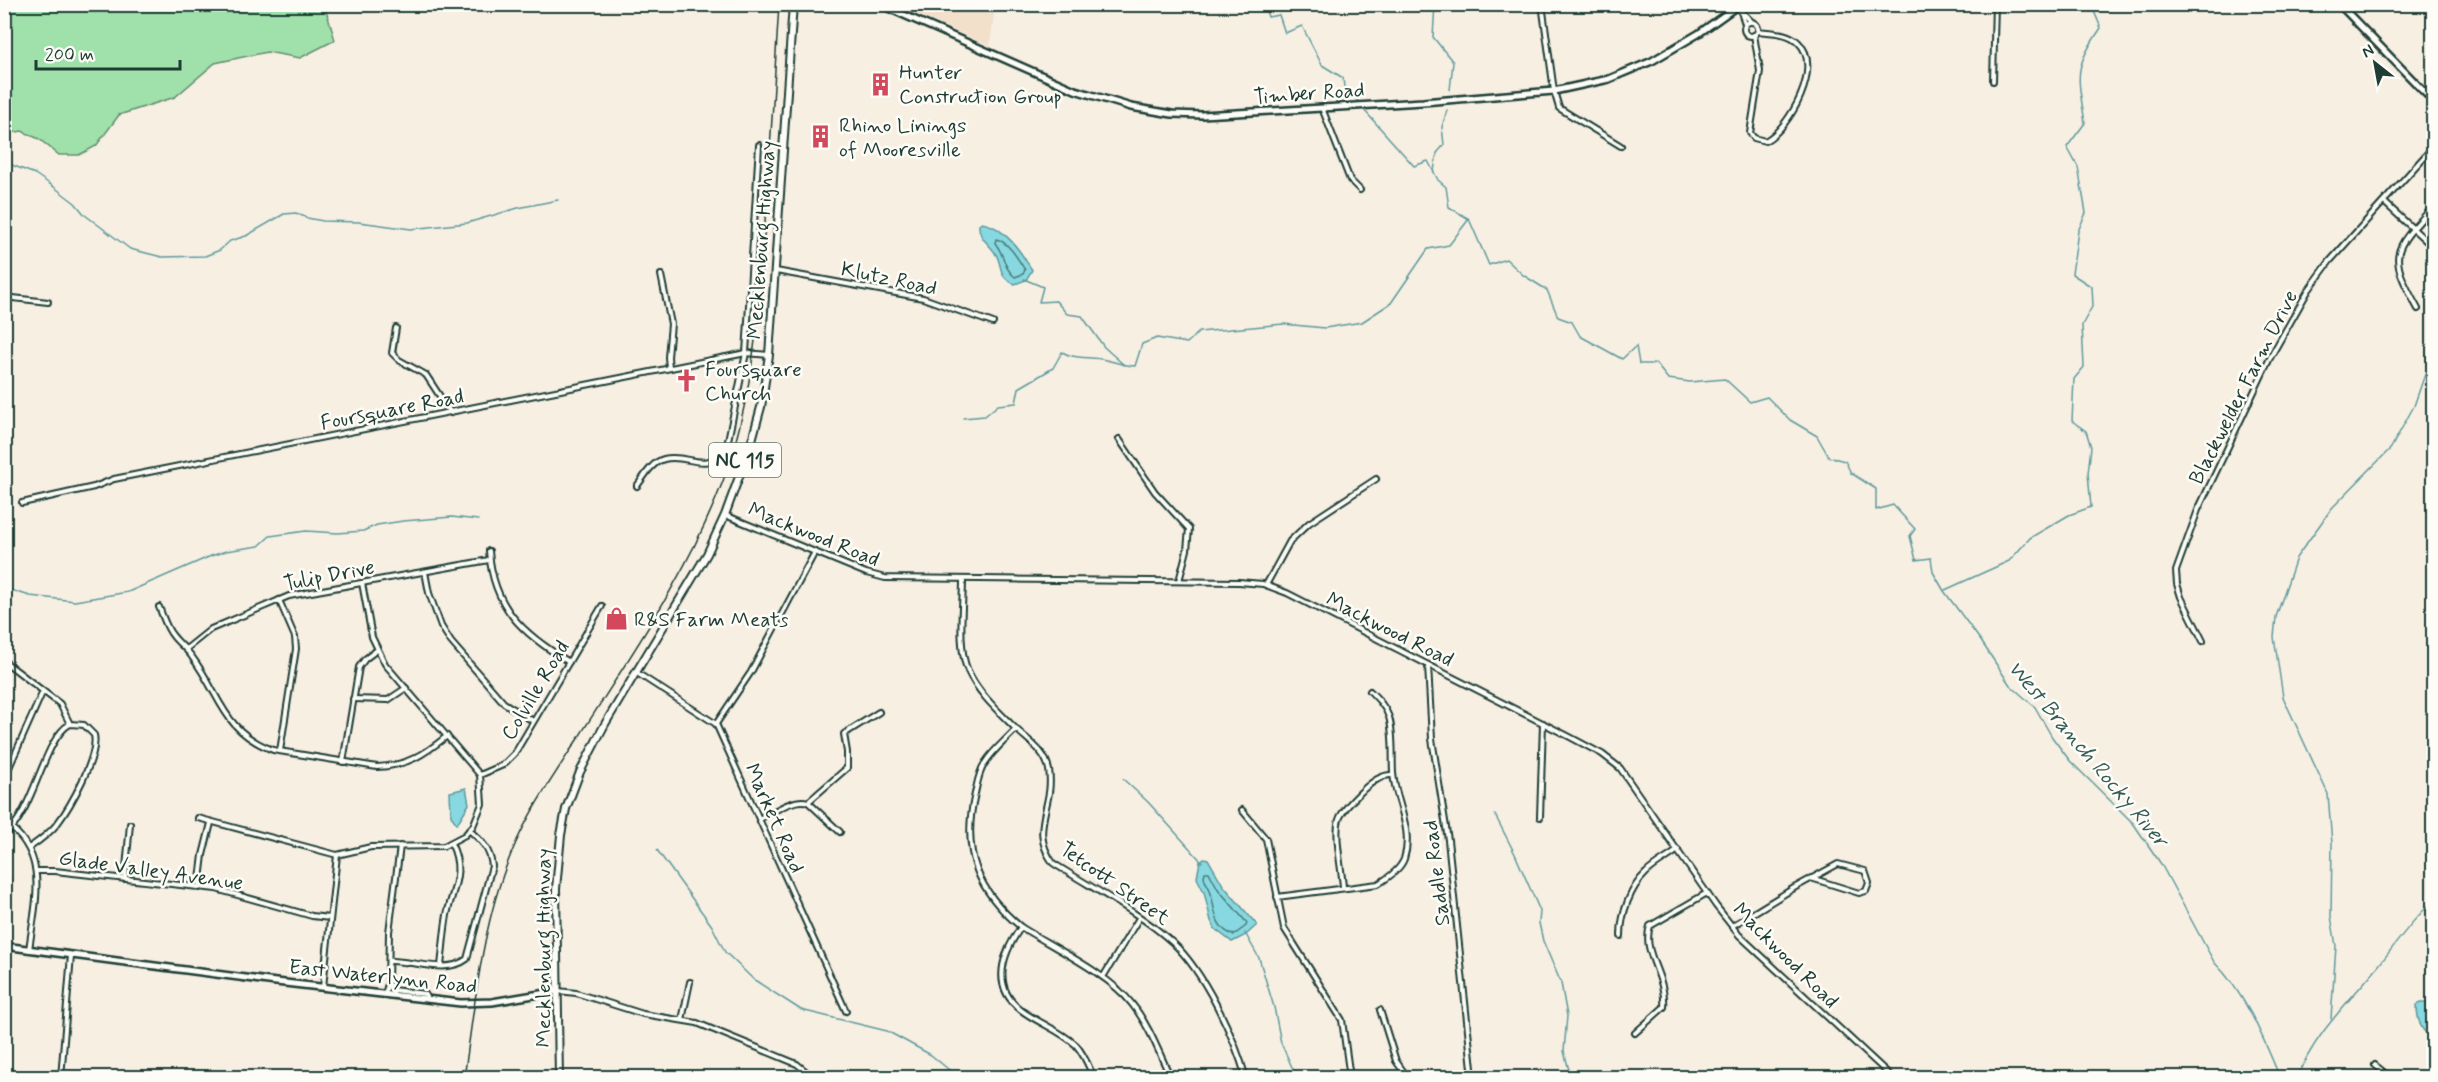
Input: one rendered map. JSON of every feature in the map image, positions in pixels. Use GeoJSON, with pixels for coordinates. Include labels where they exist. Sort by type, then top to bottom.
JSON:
{"type":"FeatureCollection","features":[{"type":"Feature","properties":{"kind":"main road","name":"Mecklenburg Highway"},"geometry":{"type":"LineString","coordinates":[[559,1077],[557,871],[566,809],[594,743],[707,555],[751,444],[760,407],[769,355],[776,271],[793,4]]}},
{"type":"Feature","properties":{"kind":"street","name":"Timber Road"},"geometry":{"type":"LineString","coordinates":[[879,4],[1076,90],[1119,104],[1166,113],[1202,115],[1554,91],[1610,79],[1652,61],[1740,8]]}},
{"type":"Feature","properties":{"kind":"street"},"geometry":{"type":"LineString","coordinates":[[1542,4],[1554,91],[1559,108],[1621,146]]}},
{"type":"Feature","properties":{"kind":"street"},"geometry":{"type":"LineString","coordinates":[[1993,81],[1995,4]]}},
{"type":"Feature","properties":{"kind":"street"},"geometry":{"type":"LineString","coordinates":[[2339,4],[2433,102]]}},
{"type":"Feature","properties":{"kind":"street"},"geometry":{"type":"LineString","coordinates":[[1740,8],[1758,25],[1758,31],[1754,35]]}},
{"type":"Feature","properties":{"kind":"street"},"geometry":{"type":"LineString","coordinates":[[1740,8],[1746,33],[1754,35]]}},
{"type":"Feature","properties":{"kind":"street"},"geometry":{"type":"LineString","coordinates":[[1745,24],[1752,21]]}},
{"type":"Feature","properties":{"kind":"street"},"geometry":{"type":"LineString","coordinates":[[1754,35],[1760,71],[1750,133],[1754,138],[1765,141],[1787,119],[1801,95],[1809,71],[1805,50],[1798,42],[1781,34],[1758,31]]}},
{"type":"Feature","properties":{"kind":"street"},"geometry":{"type":"LineString","coordinates":[[1322,108],[1350,180],[1360,190]]}},
{"type":"Feature","properties":{"kind":"street"},"geometry":{"type":"LineString","coordinates":[[638,486],[652,466],[663,459],[713,461],[726,450],[746,352],[759,145]]}},
{"type":"Feature","properties":{"kind":"street","name":"Blackwelder Farm Drive"},"geometry":{"type":"LineString","coordinates":[[2203,641],[2181,597],[2176,571],[2198,510],[2289,322],[2330,261],[2433,146]]}},
{"type":"Feature","properties":{"kind":"street"},"geometry":{"type":"LineString","coordinates":[[2384,202],[2433,248]]}},
{"type":"Feature","properties":{"kind":"street"},"geometry":{"type":"LineString","coordinates":[[2418,309],[2399,273],[2397,261],[2400,247],[2433,206]]}},
{"type":"Feature","properties":{"kind":"street","name":"Klutz Road"},"geometry":{"type":"LineString","coordinates":[[776,271],[923,298],[993,323]]}},
{"type":"Feature","properties":{"kind":"street"},"geometry":{"type":"LineString","coordinates":[[661,275],[671,324],[669,368]]}},
{"type":"Feature","properties":{"kind":"street"},"geometry":{"type":"LineString","coordinates":[[4,297],[48,302]]}},
{"type":"Feature","properties":{"kind":"street"},"geometry":{"type":"LineString","coordinates":[[396,328],[392,353],[399,360],[426,375],[451,413]]}},
{"type":"Feature","properties":{"kind":"street","name":"Foursquare Road"},"geometry":{"type":"LineString","coordinates":[[22,504],[122,478],[746,352],[769,355]]}},
{"type":"Feature","properties":{"kind":"street"},"geometry":{"type":"LineString","coordinates":[[1119,439],[1155,492],[1189,529],[1187,549],[1179,581]]}},
{"type":"Feature","properties":{"kind":"street"},"geometry":{"type":"LineString","coordinates":[[1266,585],[1290,541],[1309,523],[1376,479]]}},
{"type":"Feature","properties":{"kind":"street","name":"Mackwood Road"},"geometry":{"type":"LineString","coordinates":[[725,514],[866,573],[885,578],[1239,582],[1266,585],[1287,593],[1602,754],[1620,768],[1732,926],[1893,1077]]}},
{"type":"Feature","properties":{"kind":"street"},"geometry":{"type":"LineString","coordinates":[[489,551],[495,585],[505,608],[536,641],[569,662]]}},
{"type":"Feature","properties":{"kind":"street"},"geometry":{"type":"LineString","coordinates":[[637,673],[716,724],[751,672],[815,552]]}},
{"type":"Feature","properties":{"kind":"street","name":"Tulip Drive"},"geometry":{"type":"LineString","coordinates":[[186,649],[211,629],[289,596],[489,560]]}},
{"type":"Feature","properties":{"kind":"street"},"geometry":{"type":"LineString","coordinates":[[425,572],[429,593],[438,618],[451,642],[504,703],[533,722]]}},
{"type":"Feature","properties":{"kind":"street","name":"Tetcott Street"},"geometry":{"type":"LineString","coordinates":[[963,580],[962,641],[968,672],[980,691],[1041,752],[1049,770],[1041,832],[1047,854],[1053,863],[1139,918],[1173,943],[1197,972],[1223,1023],[1246,1077]]}},
{"type":"Feature","properties":{"kind":"street"},"geometry":{"type":"LineString","coordinates":[[198,818],[337,855],[371,847],[437,847],[451,843],[469,830],[479,815],[482,804],[480,775],[377,650],[362,583]]}},
{"type":"Feature","properties":{"kind":"street"},"geometry":{"type":"LineString","coordinates":[[279,600],[295,637],[296,649],[280,751]]}},
{"type":"Feature","properties":{"kind":"street","name":"Colville Road"},"geometry":{"type":"LineString","coordinates":[[480,775],[503,765],[510,759],[602,606]]}},
{"type":"Feature","properties":{"kind":"street"},"geometry":{"type":"LineString","coordinates":[[159,607],[170,633],[193,658],[230,721],[255,742],[280,751],[377,767],[392,767],[414,761],[447,736]]}},
{"type":"Feature","properties":{"kind":"street"},"geometry":{"type":"LineString","coordinates":[[343,762],[359,667],[377,650]]}},
{"type":"Feature","properties":{"kind":"street"},"geometry":{"type":"LineString","coordinates":[[4,661],[60,704],[70,724]]}},
{"type":"Feature","properties":{"kind":"street","name":"Saddle Road"},"geometry":{"type":"LineString","coordinates":[[1428,665],[1431,728],[1437,782],[1448,840],[1473,1077]]}},
{"type":"Feature","properties":{"kind":"street"},"geometry":{"type":"LineString","coordinates":[[353,699],[388,700],[406,688]]}},
{"type":"Feature","properties":{"kind":"street"},"geometry":{"type":"LineString","coordinates":[[4,779],[43,691]]}},
{"type":"Feature","properties":{"kind":"street"},"geometry":{"type":"LineString","coordinates":[[1277,897],[1378,884],[1390,877],[1404,862],[1407,847],[1405,823],[1393,775],[1389,718],[1382,703],[1370,691]]}},
{"type":"Feature","properties":{"kind":"street"},"geometry":{"type":"LineString","coordinates":[[808,802],[847,768],[844,735],[879,712]]}},
{"type":"Feature","properties":{"kind":"street"},"geometry":{"type":"LineString","coordinates":[[1540,817],[1543,723]]}},
{"type":"Feature","properties":{"kind":"street"},"geometry":{"type":"LineString","coordinates":[[4,836],[20,821],[57,736],[70,724],[84,725],[94,735],[94,749],[65,813],[56,826],[29,848]]}},
{"type":"Feature","properties":{"kind":"street","name":"Market Road"},"geometry":{"type":"LineString","coordinates":[[716,724],[846,1011]]}},
{"type":"Feature","properties":{"kind":"street"},"geometry":{"type":"LineString","coordinates":[[1016,729],[994,752],[981,772],[972,806],[970,836],[974,862],[984,886],[998,907],[1021,927],[1103,977],[1133,1004],[1150,1032],[1171,1077]]}},
{"type":"Feature","properties":{"kind":"street"},"geometry":{"type":"LineString","coordinates":[[1343,887],[1337,830],[1340,818],[1355,797],[1372,782],[1387,774],[1393,775]]}},
{"type":"Feature","properties":{"kind":"street"},"geometry":{"type":"LineString","coordinates":[[759,819],[802,800],[808,802],[840,832]]}},
{"type":"Feature","properties":{"kind":"street"},"geometry":{"type":"LineString","coordinates":[[1242,810],[1266,839],[1284,928],[1342,1020],[1350,1077]]}},
{"type":"Feature","properties":{"kind":"street"},"geometry":{"type":"LineString","coordinates":[[4,822],[14,828],[29,848],[37,871],[29,950]]}},
{"type":"Feature","properties":{"kind":"street"},"geometry":{"type":"LineString","coordinates":[[199,888],[202,855],[211,823]]}},
{"type":"Feature","properties":{"kind":"street"},"geometry":{"type":"LineString","coordinates":[[125,879],[130,824]]}},
{"type":"Feature","properties":{"kind":"street"},"geometry":{"type":"LineString","coordinates":[[389,961],[451,968],[467,959],[492,866],[491,855],[487,848],[469,830]]}},
{"type":"Feature","properties":{"kind":"street"},"geometry":{"type":"LineString","coordinates":[[441,966],[447,915],[459,871],[456,853],[451,843]]}},
{"type":"Feature","properties":{"kind":"street"},"geometry":{"type":"LineString","coordinates":[[385,994],[388,984],[389,932],[400,846]]}},
{"type":"Feature","properties":{"kind":"street"},"geometry":{"type":"LineString","coordinates":[[1621,936],[1621,924],[1632,891],[1647,873],[1678,850]]}},
{"type":"Feature","properties":{"kind":"street"},"geometry":{"type":"LineString","coordinates":[[323,987],[337,855]]}},
{"type":"Feature","properties":{"kind":"street"},"geometry":{"type":"LineString","coordinates":[[1732,926],[1810,878],[1838,864],[1865,872],[1869,883],[1866,891],[1859,893],[1810,878]]}},
{"type":"Feature","properties":{"kind":"street"},"geometry":{"type":"LineString","coordinates":[[4,867],[7,880],[4,920]]}},
{"type":"Feature","properties":{"kind":"street","name":"Glade Valley Avenue"},"geometry":{"type":"LineString","coordinates":[[37,871],[55,871],[216,890],[312,916],[330,918]]}},
{"type":"Feature","properties":{"kind":"street"},"geometry":{"type":"LineString","coordinates":[[1635,1033],[1664,1007],[1665,997],[1661,978],[1649,952],[1647,935],[1650,926],[1707,892]]}},
{"type":"Feature","properties":{"kind":"street"},"geometry":{"type":"LineString","coordinates":[[1103,977],[1139,918]]}},
{"type":"Feature","properties":{"kind":"street"},"geometry":{"type":"LineString","coordinates":[[1021,927],[1004,957],[1003,976],[1008,993],[1020,1010],[1078,1047],[1094,1077]]}},
{"type":"Feature","properties":{"kind":"street","name":"East Waterlynn Road"},"geometry":{"type":"LineString","coordinates":[[4,946],[475,1004],[558,991],[576,993],[643,1014],[697,1023],[798,1064],[814,1077]]}},
{"type":"Feature","properties":{"kind":"street"},"geometry":{"type":"LineString","coordinates":[[61,1077],[71,955]]}},
{"type":"Feature","properties":{"kind":"street"},"geometry":{"type":"LineString","coordinates":[[682,1020],[690,982]]}},
{"type":"Feature","properties":{"kind":"street"},"geometry":{"type":"LineString","coordinates":[[388,984],[393,990],[425,994],[428,999]]}},
{"type":"Feature","properties":{"kind":"street"},"geometry":{"type":"LineString","coordinates":[[1380,1010],[1396,1061],[1408,1077]]}},
{"type":"Feature","properties":{"kind":"street"},"geometry":{"type":"LineString","coordinates":[[2375,1065],[2391,1077]]}},
{"type":"Feature","properties":{"kind":"street"},"geometry":{"type":"LineString","coordinates":[[2422,1077],[2433,1071]]}},
{"type":"Feature","properties":{"kind":"street"},"geometry":{"type":"LineString","coordinates":[[827,1077],[836,1077]]}},
{"type":"Feature","properties":{"kind":"shaded area"},"geometry":{"type":"Polygon","coordinates":[[[896,5],[995,5],[990,46],[896,5]]]}},
{"type":"Feature","properties":{"kind":"green space"},"geometry":{"type":"Polygon","coordinates":[[[324,4],[335,40],[300,58],[267,52],[215,63],[175,97],[119,115],[96,146],[79,155],[59,155],[39,139],[22,131],[5,134],[5,5],[324,4]]]}},
{"type":"Feature","properties":{"kind":"water"},"geometry":{"type":"Polygon","coordinates":[[[982,223],[1005,234],[1017,248],[1032,270],[1026,280],[1015,284],[1005,278],[993,249],[980,233],[979,225],[982,223]]]}},
{"type":"Feature","properties":{"kind":"water"},"geometry":{"type":"Polygon","coordinates":[[[466,788],[469,804],[457,824],[451,816],[450,792],[466,788]]]}},
{"type":"Feature","properties":{"kind":"water"},"geometry":{"type":"Polygon","coordinates":[[[1204,858],[1208,859],[1223,885],[1257,925],[1246,935],[1232,942],[1215,929],[1211,921],[1204,892],[1197,878],[1200,861],[1204,858]]]}},
{"type":"Feature","properties":{"kind":"water"},"geometry":{"type":"Polygon","coordinates":[[[2433,1003],[2433,1038],[2420,1024],[2417,1005],[2433,1003]]]}},
{"type":"Feature","properties":{"kind":"waterway","name":"West Branch Rocky River"},"geometry":{"type":"LineString","coordinates":[[1264,4],[1268,17],[1279,15],[1285,33],[1302,26],[1322,65],[1343,78],[1344,87],[1359,102]]}},
{"type":"Feature","properties":{"kind":"waterway"},"geometry":{"type":"LineString","coordinates":[[1435,4],[1433,37],[1453,62],[1450,90]]}},
{"type":"Feature","properties":{"kind":"waterway"},"geometry":{"type":"LineString","coordinates":[[1945,590],[2009,561],[2030,538],[2069,515],[2091,507],[2088,473],[2091,447],[2086,431],[2072,421],[2074,379],[2084,367],[2082,325],[2093,305],[2092,287],[2072,274],[2078,231],[2086,213],[2078,167],[2067,147],[2085,123],[2079,83],[2081,64],[2101,28],[2091,4]]}},
{"type":"Feature","properties":{"kind":"waterway","name":"West Branch Rocky River"},"geometry":{"type":"LineString","coordinates":[[1364,110],[1414,166],[1428,161],[1438,180],[1446,187],[1449,207],[1469,219],[1489,265],[1506,259],[1523,275],[1547,290],[1558,317],[1572,322],[1580,336],[1622,359],[1636,346],[1639,364],[1656,364],[1668,379],[1690,382],[1725,379],[1750,402],[1767,397],[1790,420],[1817,436],[1829,457],[1845,461],[1851,473],[1876,489],[1876,510],[1893,505],[1915,529],[1910,536],[1916,560],[1931,558],[1933,572],[1944,591],[2010,685],[2035,707],[2052,737],[2070,761],[2133,823],[2161,864],[2214,962],[2235,987],[2252,1016],[2280,1078]]}},
{"type":"Feature","properties":{"kind":"waterway"},"geometry":{"type":"LineString","coordinates":[[1434,171],[1437,153],[1444,145],[1442,127],[1447,110]]}},
{"type":"Feature","properties":{"kind":"waterway"},"geometry":{"type":"LineString","coordinates":[[4,162],[35,174],[54,187],[75,203],[85,215],[130,249],[162,257],[205,256],[284,214],[296,213],[323,221],[359,222],[411,229],[467,223],[518,208],[558,200]]}},
{"type":"Feature","properties":{"kind":"waterway"},"geometry":{"type":"LineString","coordinates":[[963,418],[985,416],[998,405],[1016,403],[1019,388],[1053,368],[1062,352],[1073,356],[1135,366],[1142,344],[1157,338],[1187,343],[1199,332],[1283,324],[1325,328],[1362,322],[1391,303],[1428,249],[1449,245],[1469,219]]}},
{"type":"Feature","properties":{"kind":"waterway"},"geometry":{"type":"LineString","coordinates":[[1024,279],[1043,287],[1039,302],[1056,301],[1067,314],[1082,316],[1104,347],[1124,365]]}},
{"type":"Feature","properties":{"kind":"waterway"},"geometry":{"type":"LineString","coordinates":[[2331,1019],[2336,946],[2331,916],[2332,844],[2328,794],[2283,697],[2274,637],[2276,617],[2296,558],[2332,508],[2391,448],[2414,406],[2431,357]]}},
{"type":"Feature","properties":{"kind":"waterway"},"geometry":{"type":"LineString","coordinates":[[4,588],[30,596],[75,601],[128,592],[211,556],[226,551],[259,546],[270,536],[306,531],[338,533],[363,531],[377,525],[452,517],[478,520]]}},
{"type":"Feature","properties":{"kind":"waterway"},"geometry":{"type":"LineString","coordinates":[[1123,779],[1148,802],[1202,862]]}},
{"type":"Feature","properties":{"kind":"waterway"},"geometry":{"type":"LineString","coordinates":[[1495,815],[1540,911],[1539,923],[1543,941],[1561,983],[1567,1016],[1564,1051],[1571,1078]]}},
{"type":"Feature","properties":{"kind":"waterway"},"geometry":{"type":"LineString","coordinates":[[657,850],[712,926],[725,952],[753,979],[801,1010],[887,1031],[931,1055],[959,1078]]}},
{"type":"Feature","properties":{"kind":"waterway"},"geometry":{"type":"LineString","coordinates":[[2297,1078],[2323,1032],[2412,923],[2434,901]]}},
{"type":"Feature","properties":{"kind":"waterway"},"geometry":{"type":"LineString","coordinates":[[1245,933],[1259,958],[1274,1007],[1281,1043],[1297,1078]]}},
{"type":"Feature","properties":{"kind":"railway"},"geometry":{"type":"LineString","coordinates":[[464,1078],[486,936],[511,854],[541,796],[675,582],[709,515],[733,449],[748,385],[757,320],[779,4]]}},
{"type":"Feature","properties":{"kind":"place","name":"Hunter Construction Group"},"geometry":{"type":"Point","coordinates":[881,84]}},
{"type":"Feature","properties":{"kind":"place","name":"Rhino Linings of Mooresville"},"geometry":{"type":"Point","coordinates":[821,137]}},
{"type":"Feature","properties":{"kind":"place","name":"Foursquare Church"},"geometry":{"type":"Point","coordinates":[687,381]}},
{"type":"Feature","properties":{"kind":"place","name":"R&S Farm Meats"},"geometry":{"type":"Point","coordinates":[616,619]}}]}
